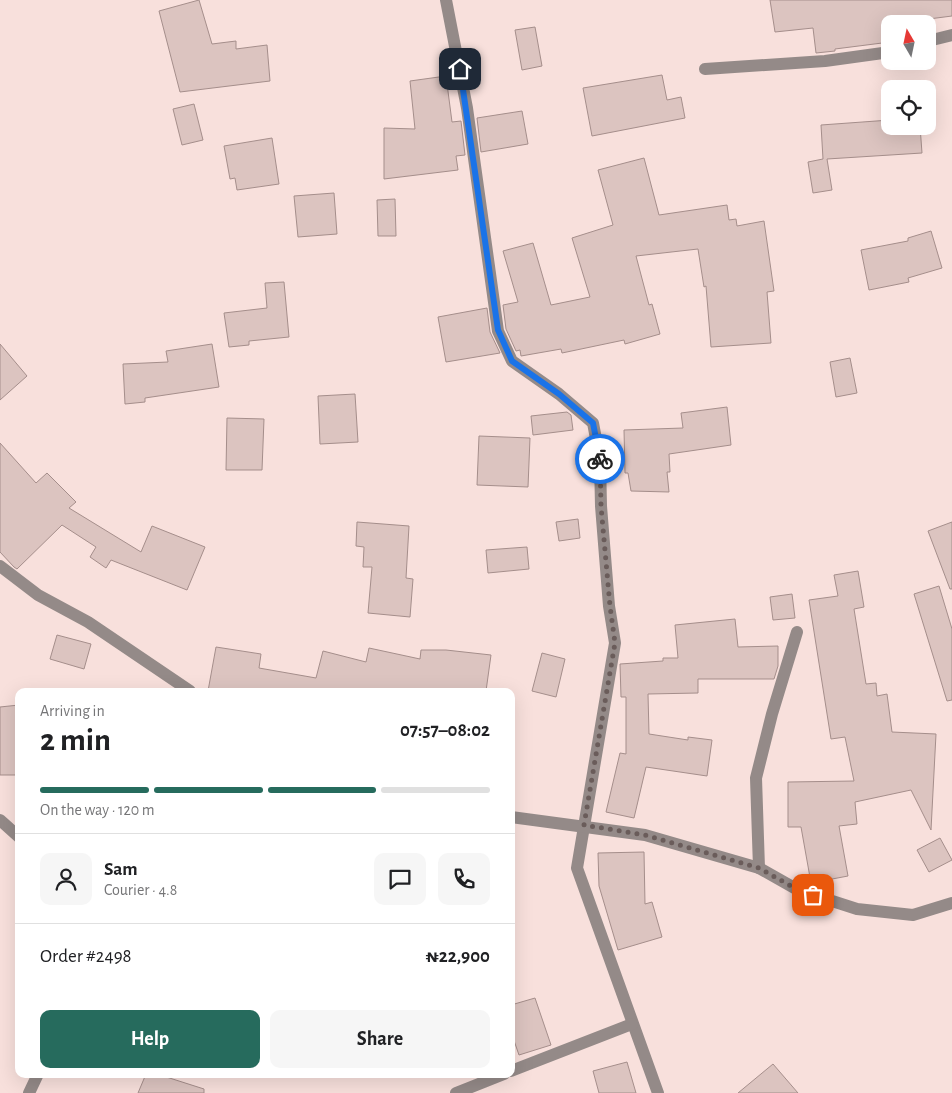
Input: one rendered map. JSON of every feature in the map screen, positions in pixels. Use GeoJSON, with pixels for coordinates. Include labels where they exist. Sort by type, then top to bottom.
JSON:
{"type":"FeatureCollection","features":[{"type":"Feature","properties":{"kind":"street"},"geometry":{"type":"LineString","coordinates":[[446,0],[467,108],[498,330],[512,361],[559,394],[593,423],[600,460],[601,506],[615,643],[577,868],[658,1093]]}},
{"type":"Feature","properties":{"kind":"street"},"geometry":{"type":"LineString","coordinates":[[936,39],[952,35]]}},
{"type":"Feature","properties":{"kind":"street"},"geometry":{"type":"LineString","coordinates":[[705,69],[825,61],[881,53]]}},
{"type":"Feature","properties":{"kind":"street"},"geometry":{"type":"LineString","coordinates":[[0,566],[38,595],[88,622],[186,688]]}},
{"type":"Feature","properties":{"kind":"street"},"geometry":{"type":"LineString","coordinates":[[759,868],[756,778],[772,714],[798,632]]}},
{"type":"Feature","properties":{"kind":"street"},"geometry":{"type":"LineString","coordinates":[[515,816],[645,835],[759,868],[798,890],[857,909],[912,915],[952,903]]}},
{"type":"Feature","properties":{"kind":"street"},"geometry":{"type":"LineString","coordinates":[[0,820],[15,833]]}},
{"type":"Feature","properties":{"kind":"street"},"geometry":{"type":"LineString","coordinates":[[515,1069],[632,1024]]}},
{"type":"Feature","properties":{"kind":"street"},"geometry":{"type":"LineString","coordinates":[[29,1093],[36,1078]]}},
{"type":"Feature","properties":{"kind":"street"},"geometry":{"type":"LineString","coordinates":[[456,1093],[494,1078]]}},
{"type":"Feature","properties":{"kind":"building"},"geometry":{"type":"Polygon","coordinates":[[[199,0],[212,44],[236,41],[236,49],[267,45],[270,81],[180,92],[159,11],[199,0]]]}},
{"type":"Feature","properties":{"kind":"building"},"geometry":{"type":"Polygon","coordinates":[[[770,0],[952,0],[952,16],[936,18],[936,15],[881,15],[881,43],[816,53],[813,28],[775,32],[770,0]]]}},
{"type":"Feature","properties":{"kind":"building"},"geometry":{"type":"Polygon","coordinates":[[[535,27],[542,66],[522,70],[515,30],[535,27]]]}},
{"type":"Feature","properties":{"kind":"building"},"geometry":{"type":"Polygon","coordinates":[[[662,75],[667,100],[681,97],[685,118],[592,136],[583,88],[662,75]]]}},
{"type":"Feature","properties":{"kind":"building"},"geometry":{"type":"Polygon","coordinates":[[[446,76],[452,122],[461,121],[465,155],[456,156],[458,170],[384,179],[384,128],[415,129],[410,81],[446,76]]]}},
{"type":"Feature","properties":{"kind":"building"},"geometry":{"type":"Polygon","coordinates":[[[194,104],[203,140],[182,145],[173,109],[194,104]]]}},
{"type":"Feature","properties":{"kind":"building"},"geometry":{"type":"Polygon","coordinates":[[[522,111],[528,144],[481,152],[477,118],[522,111]]]}},
{"type":"Feature","properties":{"kind":"building"},"geometry":{"type":"Polygon","coordinates":[[[881,121],[881,135],[921,135],[922,153],[827,159],[832,190],[813,193],[808,162],[823,159],[821,125],[881,121]]]}},
{"type":"Feature","properties":{"kind":"building"},"geometry":{"type":"Polygon","coordinates":[[[272,138],[279,184],[237,190],[235,178],[230,179],[224,146],[272,138]]]}},
{"type":"Feature","properties":{"kind":"building"},"geometry":{"type":"Polygon","coordinates":[[[644,158],[659,215],[727,205],[729,220],[736,219],[737,226],[764,221],[774,291],[767,292],[771,343],[711,347],[706,286],[704,287],[698,249],[636,256],[649,305],[652,304],[660,334],[625,344],[624,340],[562,353],[561,349],[521,356],[520,350],[516,351],[506,329],[503,305],[518,302],[503,251],[533,243],[551,305],[590,297],[572,238],[613,225],[598,170],[644,158]]]}},
{"type":"Feature","properties":{"kind":"building"},"geometry":{"type":"Polygon","coordinates":[[[334,193],[337,234],[298,237],[294,196],[334,193]]]}},
{"type":"Feature","properties":{"kind":"building"},"geometry":{"type":"Polygon","coordinates":[[[395,199],[396,236],[378,236],[377,200],[395,199]]]}},
{"type":"Feature","properties":{"kind":"building"},"geometry":{"type":"Polygon","coordinates":[[[931,231],[942,268],[908,278],[909,282],[869,290],[861,250],[908,241],[908,238],[931,231]]]}},
{"type":"Feature","properties":{"kind":"building"},"geometry":{"type":"Polygon","coordinates":[[[284,282],[289,337],[249,341],[249,345],[229,347],[224,313],[267,308],[265,283],[284,282]]]}},
{"type":"Feature","properties":{"kind":"building"},"geometry":{"type":"Polygon","coordinates":[[[487,308],[490,332],[500,353],[446,362],[438,317],[487,308]]]}},
{"type":"Feature","properties":{"kind":"building"},"geometry":{"type":"Polygon","coordinates":[[[0,344],[27,376],[0,400],[0,344]]]}},
{"type":"Feature","properties":{"kind":"building"},"geometry":{"type":"Polygon","coordinates":[[[212,344],[219,387],[145,398],[145,402],[125,404],[123,364],[168,362],[166,351],[212,344]]]}},
{"type":"Feature","properties":{"kind":"building"},"geometry":{"type":"Polygon","coordinates":[[[850,358],[857,393],[836,397],[830,362],[850,358]]]}},
{"type":"Feature","properties":{"kind":"building"},"geometry":{"type":"Polygon","coordinates":[[[355,394],[358,442],[320,444],[318,396],[355,394]]]}},
{"type":"Feature","properties":{"kind":"building"},"geometry":{"type":"Polygon","coordinates":[[[727,407],[731,445],[669,454],[670,472],[667,472],[669,492],[631,491],[628,473],[625,473],[624,430],[683,428],[681,413],[727,407]]]}},
{"type":"Feature","properties":{"kind":"building"},"geometry":{"type":"Polygon","coordinates":[[[567,412],[571,415],[573,430],[533,435],[531,416],[567,412]]]}},
{"type":"Feature","properties":{"kind":"building"},"geometry":{"type":"Polygon","coordinates":[[[227,418],[264,419],[262,470],[226,470],[227,418]]]}},
{"type":"Feature","properties":{"kind":"building"},"geometry":{"type":"Polygon","coordinates":[[[479,436],[530,438],[528,487],[477,485],[479,436]]]}},
{"type":"Feature","properties":{"kind":"building"},"geometry":{"type":"Polygon","coordinates":[[[0,443],[36,483],[47,473],[76,502],[69,508],[141,552],[152,526],[205,547],[187,590],[111,560],[106,568],[90,557],[96,547],[62,525],[17,569],[14,567],[0,552],[0,443]]]}},
{"type":"Feature","properties":{"kind":"building"},"geometry":{"type":"Polygon","coordinates":[[[578,519],[580,538],[559,541],[556,522],[578,519]]]}},
{"type":"Feature","properties":{"kind":"building"},"geometry":{"type":"Polygon","coordinates":[[[357,522],[409,526],[406,578],[413,579],[410,617],[368,613],[372,567],[363,567],[364,547],[356,546],[357,522]]]}},
{"type":"Feature","properties":{"kind":"building"},"geometry":{"type":"Polygon","coordinates":[[[952,522],[952,589],[950,589],[928,531],[952,522]]]}},
{"type":"Feature","properties":{"kind":"building"},"geometry":{"type":"Polygon","coordinates":[[[527,547],[529,569],[488,573],[486,550],[527,547]]]}},
{"type":"Feature","properties":{"kind":"building"},"geometry":{"type":"Polygon","coordinates":[[[858,571],[864,607],[854,609],[866,684],[876,683],[877,696],[887,694],[892,732],[936,734],[931,830],[911,790],[855,802],[857,824],[839,826],[848,876],[811,883],[801,827],[788,827],[788,782],[854,781],[845,737],[831,739],[809,600],[838,596],[834,575],[858,571]]]}},
{"type":"Feature","properties":{"kind":"building"},"geometry":{"type":"Polygon","coordinates":[[[939,586],[952,629],[952,700],[947,701],[914,594],[939,586]]]}},
{"type":"Feature","properties":{"kind":"building"},"geometry":{"type":"Polygon","coordinates":[[[792,594],[795,618],[773,620],[770,597],[792,594]]]}},
{"type":"Feature","properties":{"kind":"building"},"geometry":{"type":"Polygon","coordinates":[[[735,619],[738,647],[778,646],[778,666],[774,679],[698,679],[698,693],[648,694],[649,734],[688,740],[688,737],[712,740],[707,776],[646,767],[634,818],[606,812],[620,753],[626,754],[626,697],[621,697],[620,664],[663,661],[663,658],[678,658],[675,625],[735,619]]]}},
{"type":"Feature","properties":{"kind":"building"},"geometry":{"type":"Polygon","coordinates":[[[57,635],[91,644],[84,669],[50,659],[57,635]]]}},
{"type":"Feature","properties":{"kind":"building"},"geometry":{"type":"Polygon","coordinates":[[[216,647],[261,654],[259,668],[316,678],[323,651],[366,662],[369,648],[420,659],[421,650],[446,650],[491,655],[486,688],[209,688],[216,647]]]}},
{"type":"Feature","properties":{"kind":"building"},"geometry":{"type":"Polygon","coordinates":[[[542,653],[565,659],[556,697],[532,691],[542,653]]]}},
{"type":"Feature","properties":{"kind":"building"},"geometry":{"type":"Polygon","coordinates":[[[15,705],[15,775],[0,775],[0,707],[15,705]]]}},
{"type":"Feature","properties":{"kind":"building"},"geometry":{"type":"Polygon","coordinates":[[[940,838],[952,860],[929,872],[917,850],[940,838]]]}},
{"type":"Feature","properties":{"kind":"building"},"geometry":{"type":"Polygon","coordinates":[[[644,852],[645,904],[652,902],[662,937],[618,950],[599,886],[598,853],[644,852]]]}},
{"type":"Feature","properties":{"kind":"building"},"geometry":{"type":"Polygon","coordinates":[[[535,998],[551,1045],[519,1055],[515,1044],[515,1004],[535,998]]]}},
{"type":"Feature","properties":{"kind":"building"},"geometry":{"type":"Polygon","coordinates":[[[627,1062],[636,1093],[599,1093],[593,1071],[627,1062]]]}},
{"type":"Feature","properties":{"kind":"building"},"geometry":{"type":"Polygon","coordinates":[[[773,1064],[798,1093],[738,1093],[773,1064]]]}},
{"type":"Feature","properties":{"kind":"building"},"geometry":{"type":"Polygon","coordinates":[[[144,1078],[170,1078],[204,1089],[204,1093],[138,1093],[144,1078]]]}},
{"type":"Feature","properties":{"kind":"way so far"},"geometry":{"type":"LineString","coordinates":[[600,459],[601,506],[615,643],[584,825],[645,835],[759,868],[798,890],[813,895]]}},
{"type":"Feature","properties":{"kind":"route"},"geometry":{"type":"LineString","coordinates":[[460,69],[498,330],[512,361],[559,394],[593,423],[600,459]]}}]}
